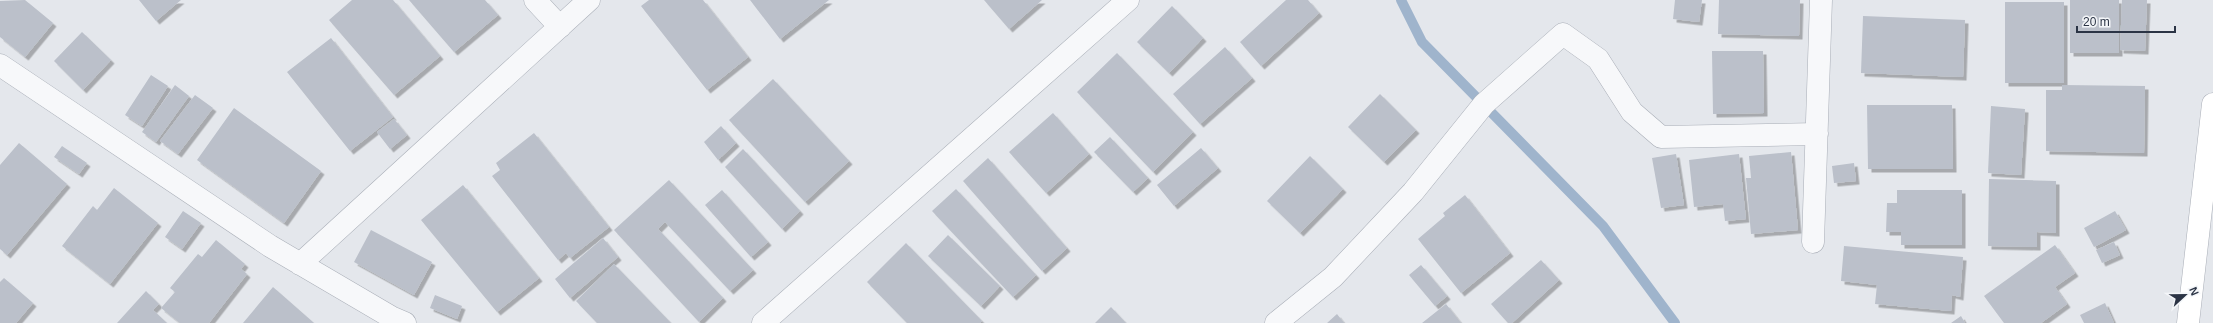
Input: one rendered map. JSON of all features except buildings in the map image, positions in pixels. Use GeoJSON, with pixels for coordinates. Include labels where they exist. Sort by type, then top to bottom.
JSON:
{"type":"FeatureCollection","features":[{"type":"Feature","properties":{"kind":"main road"},"geometry":{"type":"LineString","coordinates":[[2188,323],[2213,104]]}},
{"type":"Feature","properties":{"kind":"street"},"geometry":{"type":"LineString","coordinates":[[535,0],[560,27]]}},
{"type":"Feature","properties":{"kind":"street"},"geometry":{"type":"LineString","coordinates":[[300,264],[589,0]]}},
{"type":"Feature","properties":{"kind":"street"},"geometry":{"type":"LineString","coordinates":[[762,323],[1128,0]]}},
{"type":"Feature","properties":{"kind":"street"},"geometry":{"type":"LineString","coordinates":[[1813,242],[1821,0]]}},
{"type":"Feature","properties":{"kind":"street"},"geometry":{"type":"LineString","coordinates":[[1276,323],[1333,277],[1414,192],[1484,104],[1563,34],[1598,59],[1632,112],[1661,137],[1816,134]]}},
{"type":"Feature","properties":{"kind":"street"},"geometry":{"type":"LineString","coordinates":[[0,65],[270,246],[393,321]]}},
{"type":"Feature","properties":{"kind":"waterway"},"geometry":{"type":"LineString","coordinates":[[1401,0],[1422,42],[1603,226],[1675,323]]}}]}
